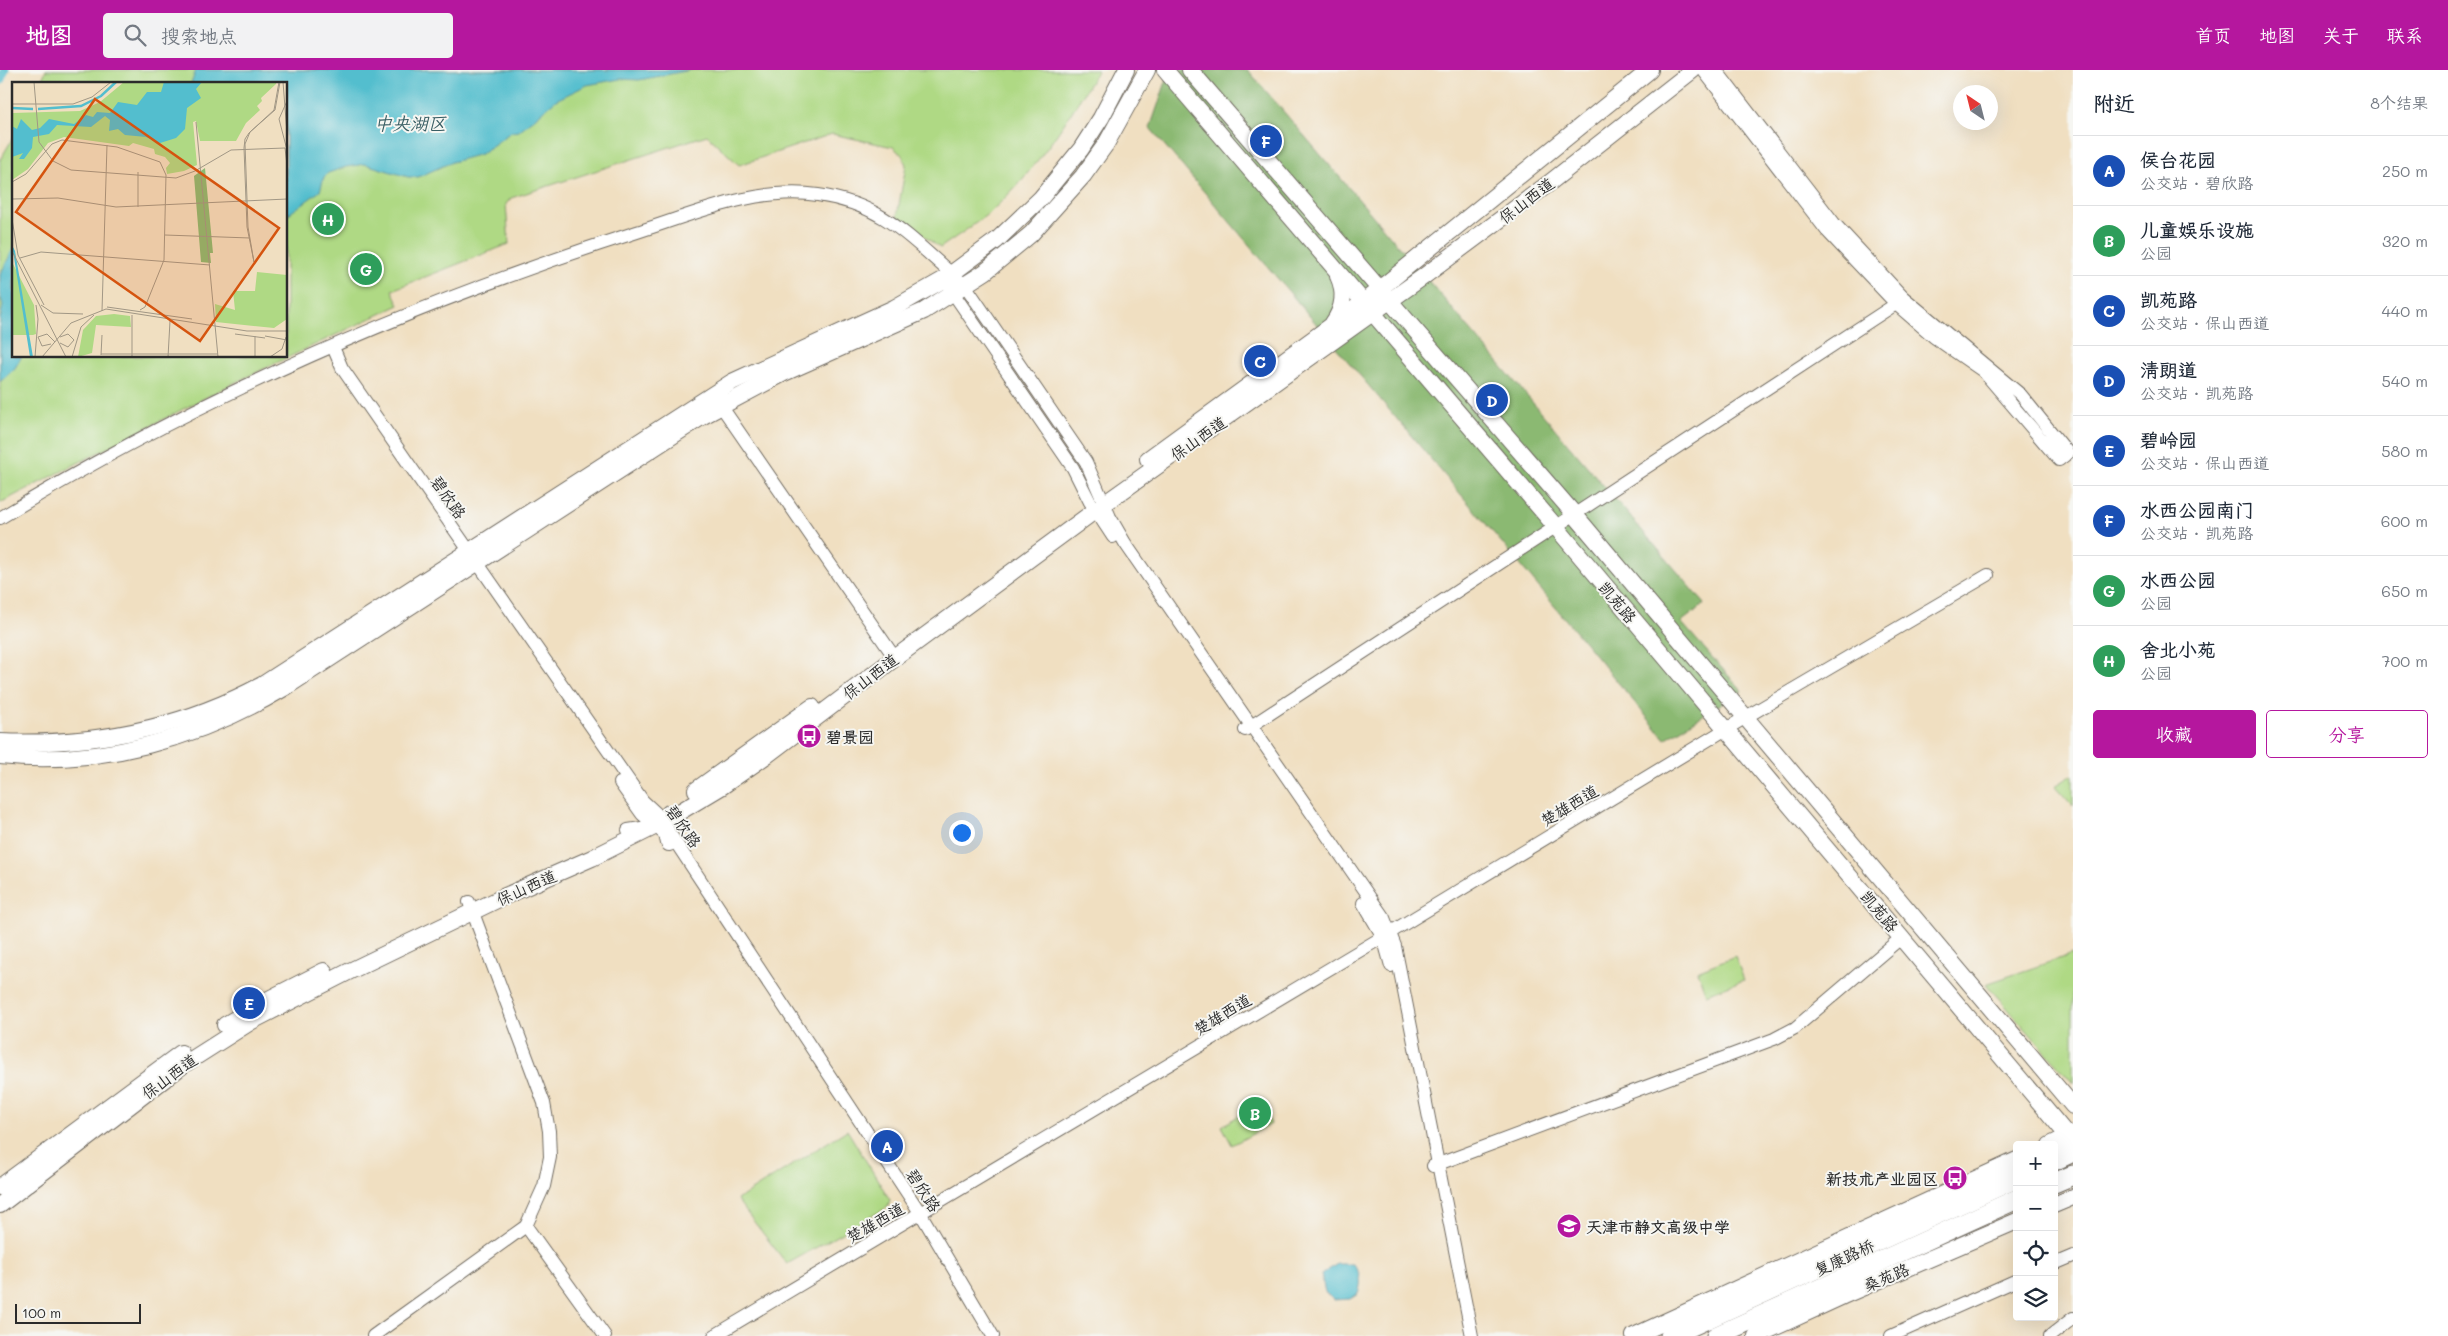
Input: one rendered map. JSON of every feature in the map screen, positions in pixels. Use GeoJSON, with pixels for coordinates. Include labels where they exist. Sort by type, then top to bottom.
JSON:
{"type":"FeatureCollection","features":[{"type":"Feature","properties":{"kind":"highway"},"geometry":{"type":"LineString","coordinates":[[2058,1157],[2072,1143]]}},
{"type":"Feature","properties":{"kind":"highway"},"geometry":{"type":"LineString","coordinates":[[2058,1181],[2073,1175]]}},
{"type":"Feature","properties":{"kind":"highway","name":"复康路桥"},"geometry":{"type":"LineString","coordinates":[[1670,1336],[2013,1180]]}},
{"type":"Feature","properties":{"kind":"highway","name":"复康路桥"},"geometry":{"type":"LineString","coordinates":[[1716,1336],[2013,1201]]}},
{"type":"Feature","properties":{"kind":"main road"},"geometry":{"type":"LineString","coordinates":[[0,742],[49,743],[114,737],[166,724],[218,706],[262,685],[691,424],[717,400],[760,367],[894,308],[948,277],[1010,228],[1062,174],[1101,118],[1126,70]]}},
{"type":"Feature","properties":{"kind":"main road"},"geometry":{"type":"LineString","coordinates":[[717,400],[894,326],[959,289],[1031,234],[1077,183],[1106,144],[1147,70]]}},
{"type":"Feature","properties":{"kind":"main road","name":"凯苑路"},"geometry":{"type":"LineString","coordinates":[[1190,70],[1574,514],[2073,1106]]}},
{"type":"Feature","properties":{"kind":"main road","name":"保山西道"},"geometry":{"type":"LineString","coordinates":[[1385,294],[1650,70]]}},
{"type":"Feature","properties":{"kind":"main road","name":"保山西道"},"geometry":{"type":"LineString","coordinates":[[0,1187],[150,1075],[246,1012],[298,984],[630,834],[662,827],[670,811],[682,806],[1336,331],[1364,306],[1385,294],[1548,184],[1694,70]]}},
{"type":"Feature","properties":{"kind":"main road","name":"凯苑路"},"geometry":{"type":"LineString","coordinates":[[1170,74],[1364,306],[1556,527],[1902,937],[2072,1143]]}},
{"type":"Feature","properties":{"kind":"main road"},"geometry":{"type":"LineString","coordinates":[[1351,257],[1359,276],[1364,306]]}},
{"type":"Feature","properties":{"kind":"main road"},"geometry":{"type":"LineString","coordinates":[[1334,269],[1342,289],[1343,301],[1336,331]]}},
{"type":"Feature","properties":{"kind":"main road"},"geometry":{"type":"LineString","coordinates":[[0,756],[38,758],[95,755],[168,740],[216,723],[278,691],[470,558]]}},
{"type":"Feature","properties":{"kind":"main road"},"geometry":{"type":"LineString","coordinates":[[630,834],[653,834],[662,827]]}},
{"type":"Feature","properties":{"kind":"main road","name":"保山西道"},"geometry":{"type":"LineString","coordinates":[[0,1205],[144,1094],[218,1042],[281,1005],[471,907]]}},
{"type":"Feature","properties":{"kind":"main road"},"geometry":{"type":"LineString","coordinates":[[2058,1144],[2072,1143]]}},
{"type":"Feature","properties":{"kind":"main road"},"geometry":{"type":"LineString","coordinates":[[2058,1150],[2072,1143]]}},
{"type":"Feature","properties":{"kind":"main road"},"geometry":{"type":"LineString","coordinates":[[1634,1336],[2013,1162]]}},
{"type":"Feature","properties":{"kind":"main road"},"geometry":{"type":"LineString","coordinates":[[2058,1203],[2073,1197]]}},
{"type":"Feature","properties":{"kind":"main road","name":"桑苑路"},"geometry":{"type":"LineString","coordinates":[[1756,1336],[1843,1296],[2013,1223]]}},
{"type":"Feature","properties":{"kind":"street"},"geometry":{"type":"LineString","coordinates":[[1704,70],[1827,231],[1900,301],[1934,337],[1983,371],[2059,460],[2068,453],[2021,394],[1900,301],[1834,223],[1716,70]]}},
{"type":"Feature","properties":{"kind":"street"},"geometry":{"type":"LineString","coordinates":[[0,518],[144,435],[427,306],[548,260],[693,214],[767,194],[799,193],[820,195],[878,213],[914,238],[959,289],[1073,468],[1375,920],[1387,935],[1388,952],[1472,1336]]}},
{"type":"Feature","properties":{"kind":"street"},"geometry":{"type":"LineString","coordinates":[[1248,728],[1900,301]]}},
{"type":"Feature","properties":{"kind":"street"},"geometry":{"type":"LineString","coordinates":[[0,523],[115,454],[331,349]]}},
{"type":"Feature","properties":{"kind":"street","name":"碧欣路"},"geometry":{"type":"LineString","coordinates":[[331,349],[639,810],[662,827],[918,1215],[993,1336]]}},
{"type":"Feature","properties":{"kind":"street"},"geometry":{"type":"LineString","coordinates":[[717,400],[892,654]]}},
{"type":"Feature","properties":{"kind":"street","name":"楚雄西道"},"geometry":{"type":"LineString","coordinates":[[719,1335],[1387,935],[1746,717],[1988,575]]}},
{"type":"Feature","properties":{"kind":"street"},"geometry":{"type":"LineString","coordinates":[[373,1336],[526,1226],[544,1186],[550,1157],[549,1131],[544,1103],[471,907]]}},
{"type":"Feature","properties":{"kind":"street"},"geometry":{"type":"LineString","coordinates":[[1436,1165],[1774,1039],[1795,1028],[1902,937]]}},
{"type":"Feature","properties":{"kind":"street"},"geometry":{"type":"LineString","coordinates":[[1436,1165],[1466,1336]]}},
{"type":"Feature","properties":{"kind":"street","name":"碧欣路"},"geometry":{"type":"LineString","coordinates":[[918,1215],[987,1336]]}},
{"type":"Feature","properties":{"kind":"street"},"geometry":{"type":"LineString","coordinates":[[526,1226],[605,1336]]}},
{"type":"Feature","properties":{"kind":"street"},"geometry":{"type":"LineString","coordinates":[[2058,1262],[2073,1256]]}},
{"type":"Feature","properties":{"kind":"street"},"geometry":{"type":"LineString","coordinates":[[1891,1336],[2013,1282]]}},
{"type":"Feature","properties":{"kind":"street"},"geometry":{"type":"LineString","coordinates":[[2050,1336],[2073,1318]]}},
{"type":"Feature","properties":{"kind":"green space"},"geometry":{"type":"Polygon","coordinates":[[[46,70],[1098,70],[1054,139],[1029,172],[987,215],[940,248],[897,216],[906,165],[902,155],[893,147],[832,134],[739,165],[707,135],[511,198],[506,204],[509,244],[392,290],[399,305],[288,357],[288,82],[41,82],[46,70]]]}},
{"type":"Feature","properties":{"kind":"green space"},"geometry":{"type":"Polygon","coordinates":[[[1170,70],[1248,70],[1705,604],[1681,622],[1742,691],[1665,739],[1497,537],[1150,128],[1170,70]]]}},
{"type":"Feature","properties":{"kind":"green space"},"geometry":{"type":"Polygon","coordinates":[[[12,139],[12,358],[287,358],[234,383],[0,503],[0,160],[12,139]]]}},
{"type":"Feature","properties":{"kind":"green space"},"geometry":{"type":"Polygon","coordinates":[[[2073,775],[2073,806],[2055,786],[2073,775]]]}},
{"type":"Feature","properties":{"kind":"green space"},"geometry":{"type":"Polygon","coordinates":[[[2073,954],[2073,1083],[1986,984],[2073,954]]]}},
{"type":"Feature","properties":{"kind":"green space"},"geometry":{"type":"Polygon","coordinates":[[[1735,956],[1744,980],[1706,994],[1697,971],[1735,956]]]}},
{"type":"Feature","properties":{"kind":"green space"},"geometry":{"type":"Polygon","coordinates":[[[1261,1102],[1271,1124],[1232,1145],[1222,1126],[1261,1102]]]}},
{"type":"Feature","properties":{"kind":"green space"},"geometry":{"type":"Polygon","coordinates":[[[847,1130],[890,1200],[888,1207],[787,1264],[737,1200],[847,1130]]]}},
{"type":"Feature","properties":{"kind":"water","name":"中央湖区"},"geometry":{"type":"Polygon","coordinates":[[[196,70],[691,70],[639,80],[620,79],[587,85],[556,100],[519,131],[511,132],[481,154],[452,162],[418,177],[408,177],[365,164],[346,167],[328,173],[324,177],[320,191],[288,215],[288,82],[192,82],[196,70]]]}},
{"type":"Feature","properties":{"kind":"water"},"geometry":{"type":"Polygon","coordinates":[[[12,251],[12,358],[21,358],[15,368],[0,382],[0,321],[3,305],[0,295],[0,275],[12,251]]]}},
{"type":"Feature","properties":{"kind":"water"},"geometry":{"type":"Polygon","coordinates":[[[1337,1264],[1353,1264],[1358,1272],[1360,1286],[1358,1294],[1350,1299],[1333,1300],[1325,1292],[1321,1275],[1337,1264]]]}},
{"type":"Feature","properties":{"kind":"waterway"},"geometry":{"type":"LineString","coordinates":[[0,81],[5,70]]}},
{"type":"Feature","properties":{"kind":"place","name":"水西公园南门"},"geometry":{"type":"Point","coordinates":[1266,141]}},
{"type":"Feature","properties":{"kind":"place","name":"舍北小苑"},"geometry":{"type":"Point","coordinates":[328,219]}},
{"type":"Feature","properties":{"kind":"place","name":"水西公园"},"geometry":{"type":"Point","coordinates":[366,269]}},
{"type":"Feature","properties":{"kind":"place","name":"凯苑路"},"geometry":{"type":"Point","coordinates":[1260,361]}},
{"type":"Feature","properties":{"kind":"place","name":"清朗道"},"geometry":{"type":"Point","coordinates":[1492,400]}},
{"type":"Feature","properties":{"kind":"place","name":"碧景园"},"geometry":{"type":"Point","coordinates":[809,736]}},
{"type":"Feature","properties":{"kind":"place","name":"碧岭园"},"geometry":{"type":"Point","coordinates":[249,1003]}},
{"type":"Feature","properties":{"kind":"place","name":"儿童娱乐设施"},"geometry":{"type":"Point","coordinates":[1255,1113]}},
{"type":"Feature","properties":{"kind":"place","name":"侯台花园"},"geometry":{"type":"Point","coordinates":[887,1146]}},
{"type":"Feature","properties":{"kind":"place","name":"新技术产业园区"},"geometry":{"type":"Point","coordinates":[1955,1178]}},
{"type":"Feature","properties":{"kind":"place","name":"天津市静文高级中学"},"geometry":{"type":"Point","coordinates":[1569,1226]}}]}
